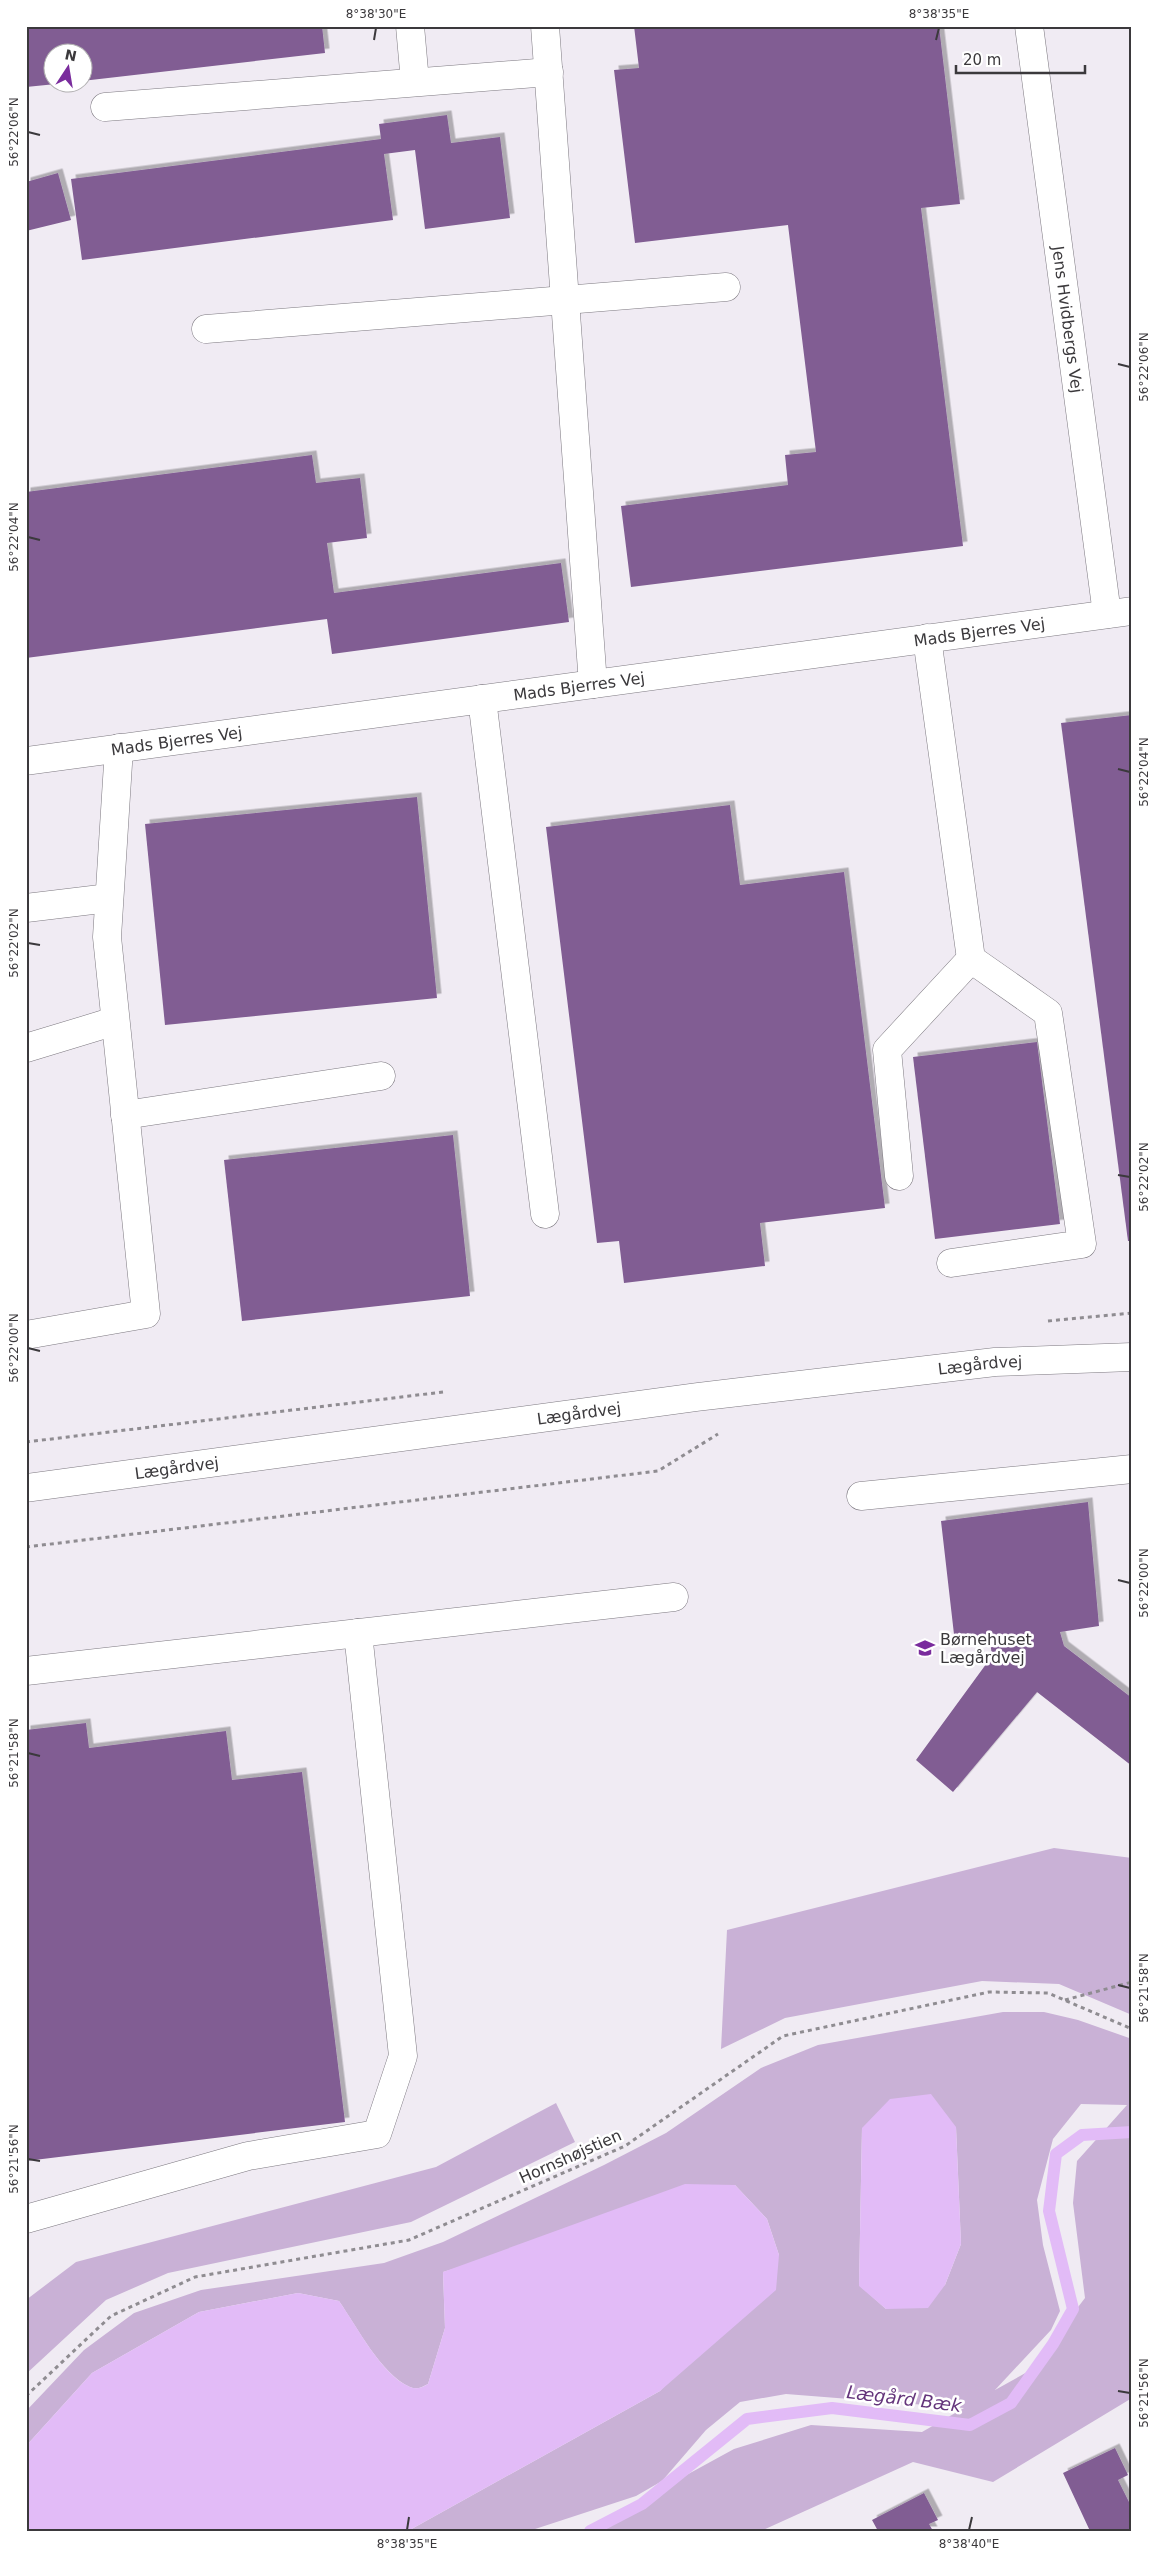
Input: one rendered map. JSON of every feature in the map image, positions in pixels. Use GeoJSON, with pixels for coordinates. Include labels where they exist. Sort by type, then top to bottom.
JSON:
{"type":"FeatureCollection","features":[{"type":"Feature","properties":{"kind":"street"},"geometry":{"type":"LineString","coordinates":[[410,26],[415,82]]}},
{"type":"Feature","properties":{"kind":"street"},"geometry":{"type":"LineString","coordinates":[[545,26],[593,684]]}},
{"type":"Feature","properties":{"kind":"street","name":"Jens Hvidbergs Vej"},"geometry":{"type":"LineString","coordinates":[[1030,26],[1120,612]]}},
{"type":"Feature","properties":{"kind":"street"},"geometry":{"type":"LineString","coordinates":[[105,107],[549,72]]}},
{"type":"Feature","properties":{"kind":"street"},"geometry":{"type":"LineString","coordinates":[[206,329],[565,298],[726,287]]}},
{"type":"Feature","properties":{"kind":"street","name":"Mads Bjerres Vej"},"geometry":{"type":"LineString","coordinates":[[26,760],[1120,612]]}},
{"type":"Feature","properties":{"kind":"street"},"geometry":{"type":"LineString","coordinates":[[927,638],[971,959],[1048,1013],[1082,1244],[951,1263]]}},
{"type":"Feature","properties":{"kind":"street"},"geometry":{"type":"LineString","coordinates":[[482,699],[545,1214]]}},
{"type":"Feature","properties":{"kind":"street"},"geometry":{"type":"LineString","coordinates":[[26,1335],[146,1314],[107,937],[119,748]]}},
{"type":"Feature","properties":{"kind":"street"},"geometry":{"type":"LineString","coordinates":[[26,908],[109,898]]}},
{"type":"Feature","properties":{"kind":"street"},"geometry":{"type":"LineString","coordinates":[[900,1176],[887,1050],[971,959]]}},
{"type":"Feature","properties":{"kind":"street"},"geometry":{"type":"LineString","coordinates":[[26,1048],[115,1021]]}},
{"type":"Feature","properties":{"kind":"street"},"geometry":{"type":"LineString","coordinates":[[125,1115],[381,1076]]}},
{"type":"Feature","properties":{"kind":"street","name":"Lægårdvej"},"geometry":{"type":"LineString","coordinates":[[26,1488],[687,1399],[995,1362],[1132,1357]]}},
{"type":"Feature","properties":{"kind":"street"},"geometry":{"type":"LineString","coordinates":[[861,1496],[1132,1469]]}},
{"type":"Feature","properties":{"kind":"street"},"geometry":{"type":"LineString","coordinates":[[26,1671],[674,1597]]}},
{"type":"Feature","properties":{"kind":"street"},"geometry":{"type":"LineString","coordinates":[[26,2219],[248,2156],[377,2134],[403,2056],[358,1633]]}},
{"type":"Feature","properties":{"kind":"path"},"geometry":{"type":"LineString","coordinates":[[26,1547],[658,1471],[716,1434],[726,1433]]}},
{"type":"Feature","properties":{"kind":"path"},"geometry":{"type":"LineString","coordinates":[[1064,2000],[1132,1982]]}},
{"type":"Feature","properties":{"kind":"path","name":"Hornshøjstien"},"geometry":{"type":"LineString","coordinates":[[26,2396],[111,2316],[195,2277],[409,2240],[625,2146],[783,2036],[989,1992],[1048,1993],[1132,2029]]}},
{"type":"Feature","properties":{"kind":"shaded area"},"geometry":{"type":"Polygon","coordinates":[[[1054,1848],[1132,1858],[1132,2015],[1059,1984],[982,1981],[785,2018],[721,2049],[727,1930],[1054,1848]]]}},
{"type":"Feature","properties":{"kind":"shaded area"},"geometry":{"type":"Polygon","coordinates":[[[1003,2012],[1044,2012],[1078,2020],[1132,2039],[1132,2398],[993,2482],[913,2462],[761,2531],[584,2531],[734,2449],[811,2425],[922,2432],[964,2408],[786,2394],[740,2402],[706,2430],[662,2481],[636,2496],[529,2531],[408,2531],[660,2391],[779,2255],[767,2219],[735,2185],[443,2272],[445,2328],[428,2384],[422,2387],[410,2387],[399,2381],[389,2372],[370,2349],[339,2301],[298,2293],[199,2312],[92,2373],[26,2446],[26,2411],[84,2350],[134,2313],[201,2290],[384,2263],[443,2242],[604,2165],[666,2133],[761,2068],[818,2045],[1003,2012]],[[1081,2104],[1053,2139],[1037,2200],[1043,2245],[1060,2311],[1051,2330],[995,2390],[1029,2371],[1085,2298],[1073,2203],[1077,2161],[1127,2105],[1081,2104]],[[956,2127],[862,2128],[859,2285],[886,2309],[945,2285],[961,2244],[956,2127]]]}},
{"type":"Feature","properties":{"kind":"shaded area"},"geometry":{"type":"Polygon","coordinates":[[[931,2094],[956,2127],[961,2244],[945,2285],[928,2308],[886,2309],[859,2286],[862,2128],[890,2099],[931,2094]]]}},
{"type":"Feature","properties":{"kind":"shaded area"},"geometry":{"type":"Polygon","coordinates":[[[556,2103],[575,2142],[411,2222],[168,2273],[106,2300],[26,2374],[26,2300],[76,2262],[436,2167],[556,2103]]]}},
{"type":"Feature","properties":{"kind":"shaded area"},"geometry":{"type":"Polygon","coordinates":[[[685,2184],[735,2185],[767,2219],[779,2255],[776,2290],[660,2391],[408,2531],[26,2531],[26,2446],[92,2373],[199,2312],[298,2293],[339,2301],[370,2349],[389,2372],[399,2381],[410,2387],[420,2388],[428,2384],[445,2328],[443,2272],[685,2184]]]}},
{"type":"Feature","properties":{"kind":"building"},"geometry":{"type":"Polygon","coordinates":[[[26,26],[322,26],[325,53],[92,80],[92,42],[42,42],[42,85],[26,87],[26,26]]]}},
{"type":"Feature","properties":{"kind":"building"},"geometry":{"type":"Polygon","coordinates":[[[634,26],[939,26],[960,204],[921,208],[963,546],[631,587],[621,506],[788,485],[785,455],[816,452],[788,225],[635,243],[614,70],[639,68],[634,26]]]}},
{"type":"Feature","properties":{"kind":"building"},"geometry":{"type":"Polygon","coordinates":[[[447,115],[451,143],[500,137],[510,218],[425,229],[415,150],[384,154],[393,220],[82,260],[71,179],[381,139],[379,124],[447,115]]]}},
{"type":"Feature","properties":{"kind":"building"},"geometry":{"type":"Polygon","coordinates":[[[58,173],[71,220],[26,231],[26,182],[58,173]]]}},
{"type":"Feature","properties":{"kind":"building"},"geometry":{"type":"Polygon","coordinates":[[[312,455],[316,483],[360,478],[367,538],[327,543],[334,593],[561,563],[569,622],[332,654],[327,619],[26,658],[26,492],[312,455]]]}},
{"type":"Feature","properties":{"kind":"building"},"geometry":{"type":"Polygon","coordinates":[[[1132,715],[1132,1241],[1128,1241],[1061,723],[1132,715]]]}},
{"type":"Feature","properties":{"kind":"building"},"geometry":{"type":"Polygon","coordinates":[[[417,797],[437,998],[165,1025],[145,824],[417,797]]]}},
{"type":"Feature","properties":{"kind":"building"},"geometry":{"type":"Polygon","coordinates":[[[730,805],[740,885],[844,872],[885,1208],[760,1223],[765,1266],[624,1283],[619,1241],[597,1243],[546,827],[730,805]]]}},
{"type":"Feature","properties":{"kind":"building"},"geometry":{"type":"Polygon","coordinates":[[[1037,1042],[1060,1224],[935,1239],[913,1057],[1037,1042]]]}},
{"type":"Feature","properties":{"kind":"building"},"geometry":{"type":"Polygon","coordinates":[[[453,1135],[470,1296],[242,1321],[224,1160],[453,1135]]]}},
{"type":"Feature","properties":{"kind":"building"},"geometry":{"type":"Polygon","coordinates":[[[1088,1502],[1099,1626],[1060,1632],[1064,1646],[1132,1698],[1132,1766],[1037,1692],[953,1792],[916,1760],[992,1656],[990,1641],[955,1643],[941,1521],[1088,1502]]]}},
{"type":"Feature","properties":{"kind":"building"},"geometry":{"type":"Polygon","coordinates":[[[86,1723],[89,1748],[226,1731],[232,1780],[302,1772],[345,2122],[26,2161],[26,1730],[86,1723]]]}},
{"type":"Feature","properties":{"kind":"building"},"geometry":{"type":"Polygon","coordinates":[[[1115,2448],[1128,2475],[1118,2480],[1132,2508],[1132,2528],[1126,2531],[1090,2531],[1063,2473],[1115,2448]]]}},
{"type":"Feature","properties":{"kind":"building"},"geometry":{"type":"Polygon","coordinates":[[[924,2493],[938,2520],[929,2524],[933,2531],[878,2531],[872,2520],[924,2493]]]}},
{"type":"Feature","properties":{"kind":"waterway","name":"Lægård Bæk"},"geometry":{"type":"LineString","coordinates":[[590,2531],[642,2504],[747,2419],[832,2408],[970,2425],[1011,2403],[1053,2344],[1073,2309],[1049,2211],[1056,2154],[1082,2135],[1132,2132]]}},
{"type":"Feature","properties":{"kind":"place","name":"Børnehuset Lægårdvej"},"geometry":{"type":"Point","coordinates":[925,1648]}}]}
